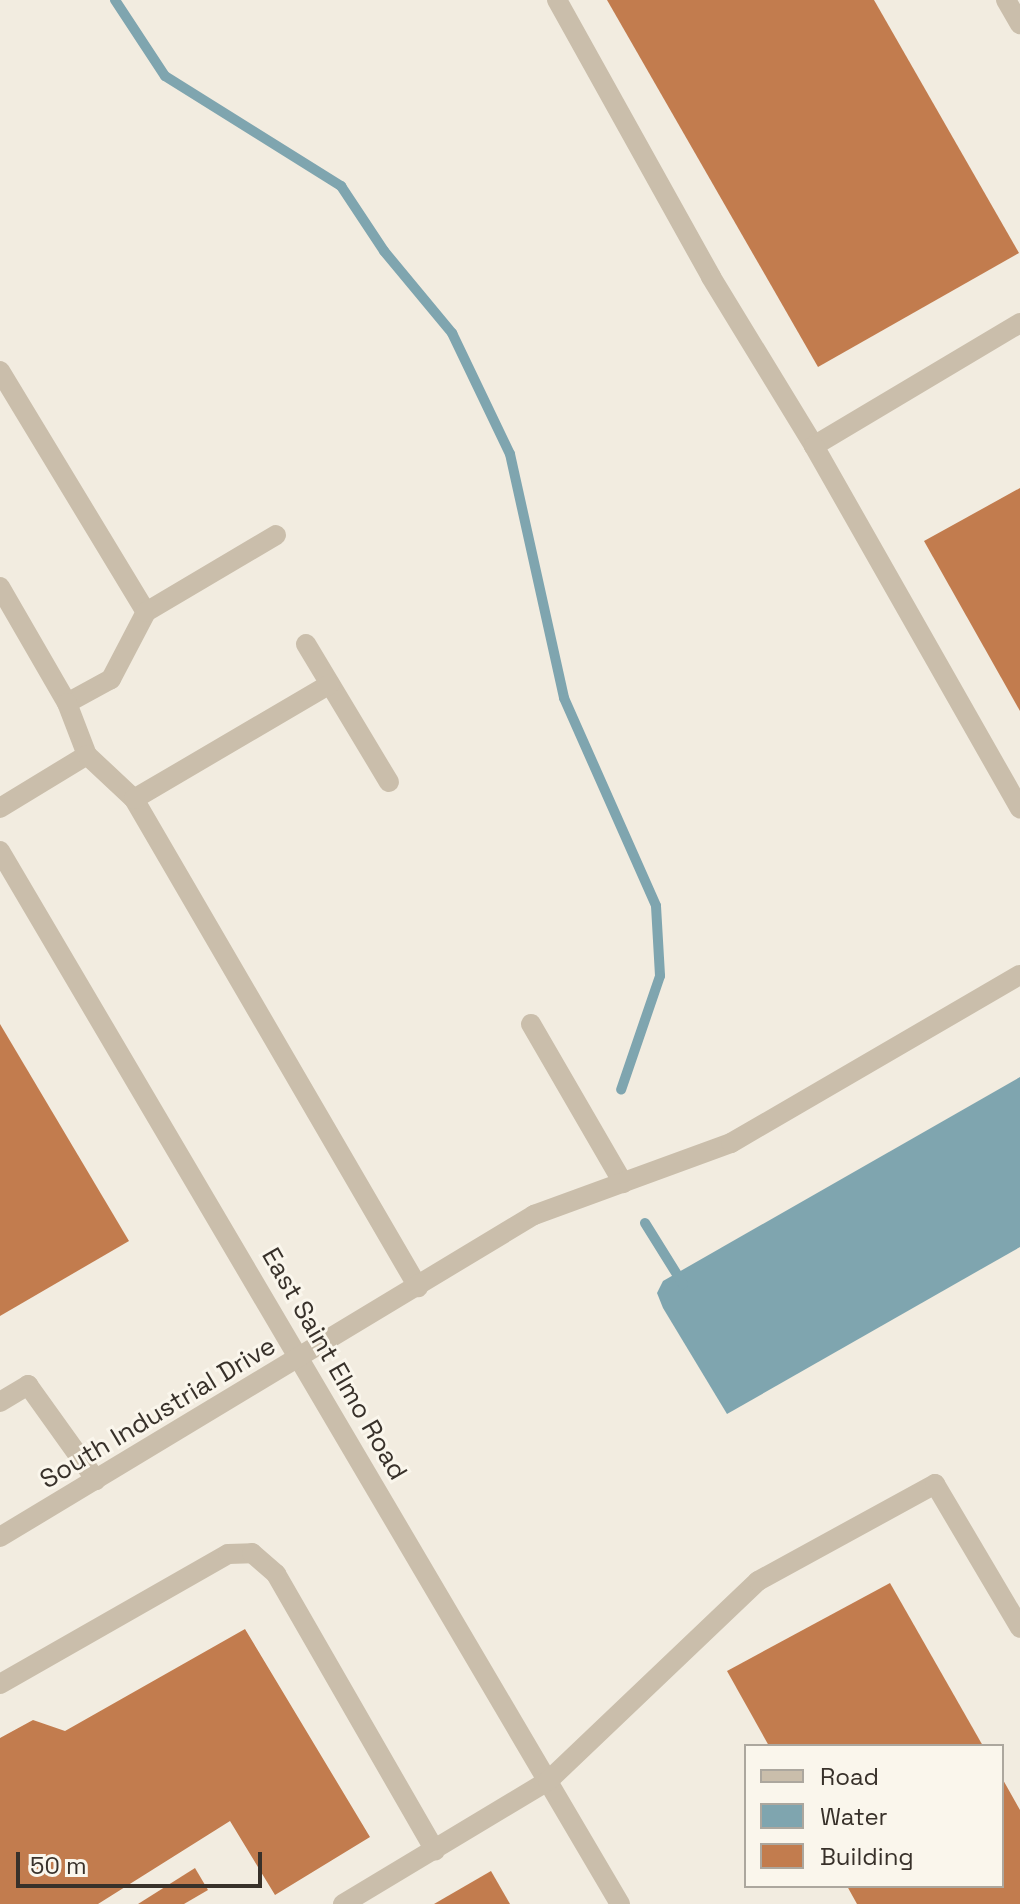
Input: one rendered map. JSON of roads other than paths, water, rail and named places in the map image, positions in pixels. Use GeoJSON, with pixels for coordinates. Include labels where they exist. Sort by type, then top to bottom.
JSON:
{"type":"FeatureCollection","features":[{"type":"Feature","properties":{"kind":"street"},"geometry":{"type":"LineString","coordinates":[[557,0],[711,277],[814,446],[1020,809]]}},
{"type":"Feature","properties":{"kind":"street"},"geometry":{"type":"LineString","coordinates":[[1006,0],[1020,24]]}},
{"type":"Feature","properties":{"kind":"street"},"geometry":{"type":"LineString","coordinates":[[814,446],[1020,323]]}},
{"type":"Feature","properties":{"kind":"street"},"geometry":{"type":"LineString","coordinates":[[0,371],[146,612]]}},
{"type":"Feature","properties":{"kind":"street"},"geometry":{"type":"LineString","coordinates":[[67,703],[111,679],[146,612],[276,535]]}},
{"type":"Feature","properties":{"kind":"street"},"geometry":{"type":"LineString","coordinates":[[0,587],[67,703],[87,755],[134,799],[418,1287]]}},
{"type":"Feature","properties":{"kind":"street"},"geometry":{"type":"LineString","coordinates":[[306,644],[389,782]]}},
{"type":"Feature","properties":{"kind":"street"},"geometry":{"type":"LineString","coordinates":[[134,799],[330,684]]}},
{"type":"Feature","properties":{"kind":"street"},"geometry":{"type":"LineString","coordinates":[[0,808],[87,755]]}},
{"type":"Feature","properties":{"kind":"street","name":"East Saint Elmo Road"},"geometry":{"type":"LineString","coordinates":[[0,851],[620,1904]]}},
{"type":"Feature","properties":{"kind":"street","name":"South Industrial Drive"},"geometry":{"type":"LineString","coordinates":[[0,1537],[301,1359],[534,1215],[731,1143],[1020,975]]}},
{"type":"Feature","properties":{"kind":"street"},"geometry":{"type":"LineString","coordinates":[[531,1024],[623,1183]]}},
{"type":"Feature","properties":{"kind":"street"},"geometry":{"type":"LineString","coordinates":[[0,1402],[28,1385],[96,1480]]}},
{"type":"Feature","properties":{"kind":"street"},"geometry":{"type":"LineString","coordinates":[[343,1904],[548,1781],[758,1581],[935,1484],[1020,1628]]}},
{"type":"Feature","properties":{"kind":"street"},"geometry":{"type":"LineString","coordinates":[[0,1684],[228,1554],[252,1553],[276,1574],[435,1850]]}},
{"type":"Feature","properties":{"kind":"water"},"geometry":{"type":"Polygon","coordinates":[[[1020,1077],[1020,1247],[727,1414],[663,1308],[657,1293],[663,1281],[1020,1077]]]}},
{"type":"Feature","properties":{"kind":"waterway"},"geometry":{"type":"LineString","coordinates":[[115,0],[165,76],[341,186],[384,251],[452,333],[510,454],[564,698],[656,906],[660,976],[621,1090]]}},
{"type":"Feature","properties":{"kind":"waterway"},"geometry":{"type":"LineString","coordinates":[[645,1223],[683,1284]]}}]}
